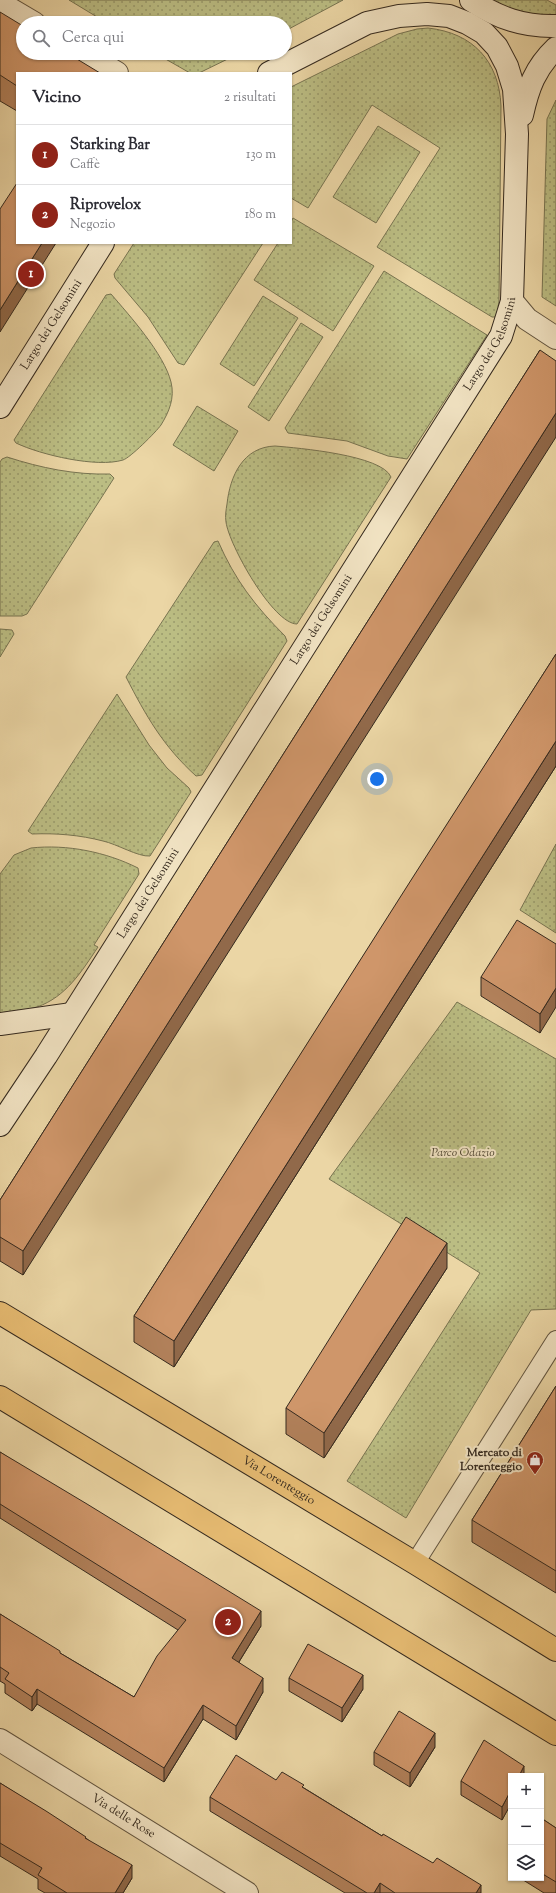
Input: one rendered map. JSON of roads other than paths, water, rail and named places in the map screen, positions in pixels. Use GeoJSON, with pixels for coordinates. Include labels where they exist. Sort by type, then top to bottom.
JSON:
{"type":"FeatureCollection","features":[{"type":"Feature","properties":{"kind":"main road","name":"Via Lorenteggio"},"geometry":{"type":"LineString","coordinates":[[0,1313],[415,1563],[556,1650]]}},
{"type":"Feature","properties":{"kind":"main road"},"geometry":{"type":"LineString","coordinates":[[0,1397],[556,1734]]}},
{"type":"Feature","properties":{"kind":"street","name":"Largo dei Gelsomini"},"geometry":{"type":"LineString","coordinates":[[367,23],[391,0]]}},
{"type":"Feature","properties":{"kind":"street"},"geometry":{"type":"LineString","coordinates":[[472,0],[491,12],[516,22],[530,25],[556,26]]}},
{"type":"Feature","properties":{"kind":"street"},"geometry":{"type":"LineString","coordinates":[[0,3],[22,16]]}},
{"type":"Feature","properties":{"kind":"street","name":"Largo dei Gelsomini"},"geometry":{"type":"LineString","coordinates":[[0,1125],[46,1056],[501,336],[512,301],[517,134],[514,89],[507,66],[497,47],[484,33],[467,22],[449,16],[427,14],[399,16],[367,23],[271,72]]}},
{"type":"Feature","properties":{"kind":"street","name":"Largo dei Gelsomini"},"geometry":{"type":"LineString","coordinates":[[517,134],[528,88],[537,71],[556,48]]}},
{"type":"Feature","properties":{"kind":"street"},"geometry":{"type":"LineString","coordinates":[[96,60],[115,72]]}},
{"type":"Feature","properties":{"kind":"street","name":"Largo dei Gelsomini"},"geometry":{"type":"LineString","coordinates":[[0,407],[102,244]]}},
{"type":"Feature","properties":{"kind":"street"},"geometry":{"type":"LineString","coordinates":[[512,301],[527,319],[556,338]]}},
{"type":"Feature","properties":{"kind":"street"},"geometry":{"type":"LineString","coordinates":[[0,1024],[72,1014]]}},
{"type":"Feature","properties":{"kind":"street","name":"Via delle Rose"},"geometry":{"type":"LineString","coordinates":[[0,1740],[247,1893]]}},
{"type":"Feature","properties":{"kind":"lane"},"geometry":{"type":"LineString","coordinates":[[415,1563],[556,1340]]}},
{"type":"Feature","properties":{"kind":"place","name":"Starking Bar"},"geometry":{"type":"Point","coordinates":[31,274]}},
{"type":"Feature","properties":{"kind":"place","name":"Mercato di Lorenteggio"},"geometry":{"type":"Point","coordinates":[535,1475]}},
{"type":"Feature","properties":{"kind":"place","name":"Riprovelox"},"geometry":{"type":"Point","coordinates":[228,1622]}},
{"type":"Feature","properties":{"kind":"park label","name":"Parco Odazio"},"geometry":{"type":"Point","coordinates":[463,1153]}}]}
